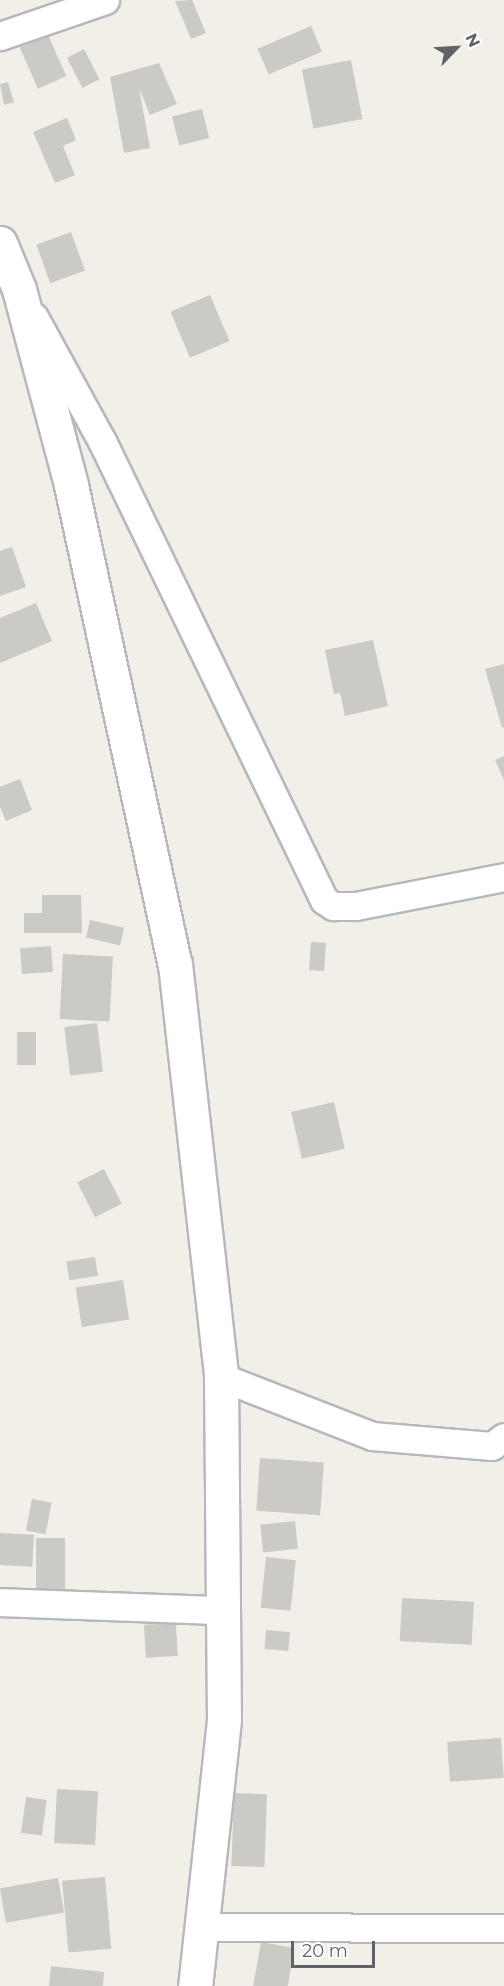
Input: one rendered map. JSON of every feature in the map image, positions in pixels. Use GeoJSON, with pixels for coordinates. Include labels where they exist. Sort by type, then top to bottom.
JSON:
{"type":"FeatureCollection","features":[{"type":"Feature","properties":{"kind":"street"},"geometry":{"type":"LineString","coordinates":[[0,36],[105,0]]}},
{"type":"Feature","properties":{"kind":"street"},"geometry":{"type":"LineString","coordinates":[[0,243],[19,289],[102,441],[324,900],[333,906],[356,906],[504,876]]}},
{"type":"Feature","properties":{"kind":"street"},"geometry":{"type":"LineString","coordinates":[[19,289],[71,485],[175,964],[221,1377],[224,1720],[204,1927],[195,1986]]}},
{"type":"Feature","properties":{"kind":"street"},"geometry":{"type":"LineString","coordinates":[[221,1377],[372,1436],[492,1446],[504,1437]]}},
{"type":"Feature","properties":{"kind":"street"},"geometry":{"type":"LineString","coordinates":[[0,1602],[223,1610]]}},
{"type":"Feature","properties":{"kind":"street"},"geometry":{"type":"LineString","coordinates":[[204,1927],[504,1928]]}},
{"type":"Feature","properties":{"kind":"building"},"geometry":{"type":"Polygon","coordinates":[[[192,0],[206,33],[191,39],[175,1],[192,0]]]}},
{"type":"Feature","properties":{"kind":"building"},"geometry":{"type":"Polygon","coordinates":[[[311,26],[322,52],[269,74],[258,49],[311,26]]]}},
{"type":"Feature","properties":{"kind":"building"},"geometry":{"type":"Polygon","coordinates":[[[48,35],[66,76],[38,89],[20,48],[48,35]]]}},
{"type":"Feature","properties":{"kind":"building"},"geometry":{"type":"Polygon","coordinates":[[[84,49],[99,79],[83,88],[67,58],[84,49]]]}},
{"type":"Feature","properties":{"kind":"building"},"geometry":{"type":"Polygon","coordinates":[[[351,60],[362,119],[313,128],[302,70],[351,60]]]}},
{"type":"Feature","properties":{"kind":"building"},"geometry":{"type":"Polygon","coordinates":[[[159,63],[177,104],[150,115],[139,88],[150,148],[124,153],[110,77],[159,63]]]}},
{"type":"Feature","properties":{"kind":"building"},"geometry":{"type":"Polygon","coordinates":[[[8,82],[14,102],[4,105],[0,84],[8,82]]]}},
{"type":"Feature","properties":{"kind":"building"},"geometry":{"type":"Polygon","coordinates":[[[202,109],[209,138],[179,146],[172,116],[202,109]]]}},
{"type":"Feature","properties":{"kind":"building"},"geometry":{"type":"Polygon","coordinates":[[[67,118],[76,140],[63,146],[75,175],[55,183],[33,132],[67,118]]]}},
{"type":"Feature","properties":{"kind":"building"},"geometry":{"type":"Polygon","coordinates":[[[71,232],[85,271],[50,283],[36,245],[71,232]]]}},
{"type":"Feature","properties":{"kind":"building"},"geometry":{"type":"Polygon","coordinates":[[[210,295],[230,341],[190,358],[170,312],[210,295]]]}},
{"type":"Feature","properties":{"kind":"building"},"geometry":{"type":"Polygon","coordinates":[[[12,547],[26,587],[0,596],[0,551],[12,547]]]}},
{"type":"Feature","properties":{"kind":"building"},"geometry":{"type":"Polygon","coordinates":[[[36,603],[52,641],[0,663],[0,618],[36,603]]]}},
{"type":"Feature","properties":{"kind":"building"},"geometry":{"type":"Polygon","coordinates":[[[373,640],[388,706],[345,716],[340,693],[334,694],[325,650],[373,640]]]}},
{"type":"Feature","properties":{"kind":"building"},"geometry":{"type":"Polygon","coordinates":[[[504,664],[504,727],[502,728],[485,669],[504,664]]]}},
{"type":"Feature","properties":{"kind":"building"},"geometry":{"type":"Polygon","coordinates":[[[504,756],[504,780],[495,760],[504,756]]]}},
{"type":"Feature","properties":{"kind":"building"},"geometry":{"type":"Polygon","coordinates":[[[20,779],[32,810],[6,821],[0,807],[0,787],[20,779]]]}},
{"type":"Feature","properties":{"kind":"building"},"geometry":{"type":"Polygon","coordinates":[[[42,895],[81,895],[82,933],[24,933],[24,913],[42,913],[42,895]]]}},
{"type":"Feature","properties":{"kind":"building"},"geometry":{"type":"Polygon","coordinates":[[[90,920],[124,928],[120,945],[86,938],[90,920]]]}},
{"type":"Feature","properties":{"kind":"building"},"geometry":{"type":"Polygon","coordinates":[[[311,942],[326,943],[324,971],[309,970],[311,942]]]}},
{"type":"Feature","properties":{"kind":"building"},"geometry":{"type":"Polygon","coordinates":[[[51,946],[53,972],[22,974],[20,948],[51,946]]]}},
{"type":"Feature","properties":{"kind":"building"},"geometry":{"type":"Polygon","coordinates":[[[63,954],[113,957],[110,1022],[60,1019],[63,954]]]}},
{"type":"Feature","properties":{"kind":"building"},"geometry":{"type":"Polygon","coordinates":[[[97,1023],[103,1072],[70,1076],[64,1027],[97,1023]]]}},
{"type":"Feature","properties":{"kind":"building"},"geometry":{"type":"Polygon","coordinates":[[[17,1032],[36,1032],[36,1065],[17,1065],[17,1032]]]}},
{"type":"Feature","properties":{"kind":"building"},"geometry":{"type":"Polygon","coordinates":[[[334,1102],[345,1149],[302,1159],[291,1112],[334,1102]]]}},
{"type":"Feature","properties":{"kind":"building"},"geometry":{"type":"Polygon","coordinates":[[[104,1169],[122,1204],[95,1217],[77,1183],[104,1169]]]}},
{"type":"Feature","properties":{"kind":"building"},"geometry":{"type":"Polygon","coordinates":[[[95,1257],[98,1276],[69,1280],[66,1262],[95,1257]]]}},
{"type":"Feature","properties":{"kind":"building"},"geometry":{"type":"Polygon","coordinates":[[[123,1280],[129,1320],[82,1327],[76,1288],[123,1280]]]}},
{"type":"Feature","properties":{"kind":"building"},"geometry":{"type":"Polygon","coordinates":[[[260,1458],[324,1462],[320,1515],[256,1511],[260,1458]]]}},
{"type":"Feature","properties":{"kind":"building"},"geometry":{"type":"Polygon","coordinates":[[[32,1499],[52,1503],[46,1534],[26,1530],[32,1499]]]}},
{"type":"Feature","properties":{"kind":"building"},"geometry":{"type":"Polygon","coordinates":[[[295,1521],[298,1549],[263,1553],[260,1525],[295,1521]]]}},
{"type":"Feature","properties":{"kind":"building"},"geometry":{"type":"Polygon","coordinates":[[[0,1533],[34,1535],[32,1567],[0,1565],[0,1533]]]}},
{"type":"Feature","properties":{"kind":"building"},"geometry":{"type":"Polygon","coordinates":[[[36,1538],[65,1538],[65,1597],[36,1597],[36,1538]]]}},
{"type":"Feature","properties":{"kind":"building"},"geometry":{"type":"Polygon","coordinates":[[[266,1557],[296,1560],[291,1611],[261,1608],[266,1557]]]}},
{"type":"Feature","properties":{"kind":"building"},"geometry":{"type":"Polygon","coordinates":[[[402,1598],[474,1602],[472,1645],[400,1641],[402,1598]]]}},
{"type":"Feature","properties":{"kind":"building"},"geometry":{"type":"Polygon","coordinates":[[[176,1623],[178,1656],[146,1658],[144,1625],[176,1623]]]}},
{"type":"Feature","properties":{"kind":"building"},"geometry":{"type":"Polygon","coordinates":[[[266,1630],[290,1632],[288,1651],[264,1649],[266,1630]]]}},
{"type":"Feature","properties":{"kind":"building"},"geometry":{"type":"Polygon","coordinates":[[[501,1738],[504,1778],[450,1782],[447,1742],[501,1738]]]}},
{"type":"Feature","properties":{"kind":"building"},"geometry":{"type":"Polygon","coordinates":[[[57,1789],[98,1791],[95,1845],[54,1843],[57,1789]]]}},
{"type":"Feature","properties":{"kind":"building"},"geometry":{"type":"Polygon","coordinates":[[[234,1793],[267,1794],[264,1867],[231,1866],[234,1793]]]}},
{"type":"Feature","properties":{"kind":"building"},"geometry":{"type":"Polygon","coordinates":[[[26,1797],[47,1800],[42,1836],[21,1833],[26,1797]]]}},
{"type":"Feature","properties":{"kind":"building"},"geometry":{"type":"Polygon","coordinates":[[[105,1877],[111,1949],[68,1952],[62,1881],[105,1877]]]}},
{"type":"Feature","properties":{"kind":"building"},"geometry":{"type":"Polygon","coordinates":[[[58,1878],[64,1912],[6,1923],[0,1888],[58,1878]]]}},
{"type":"Feature","properties":{"kind":"building"},"geometry":{"type":"Polygon","coordinates":[[[261,1942],[294,1948],[288,1986],[253,1986],[261,1942]]]}},
{"type":"Feature","properties":{"kind":"building"},"geometry":{"type":"Polygon","coordinates":[[[51,1966],[104,1972],[103,1986],[49,1986],[51,1966]]]}}]}
